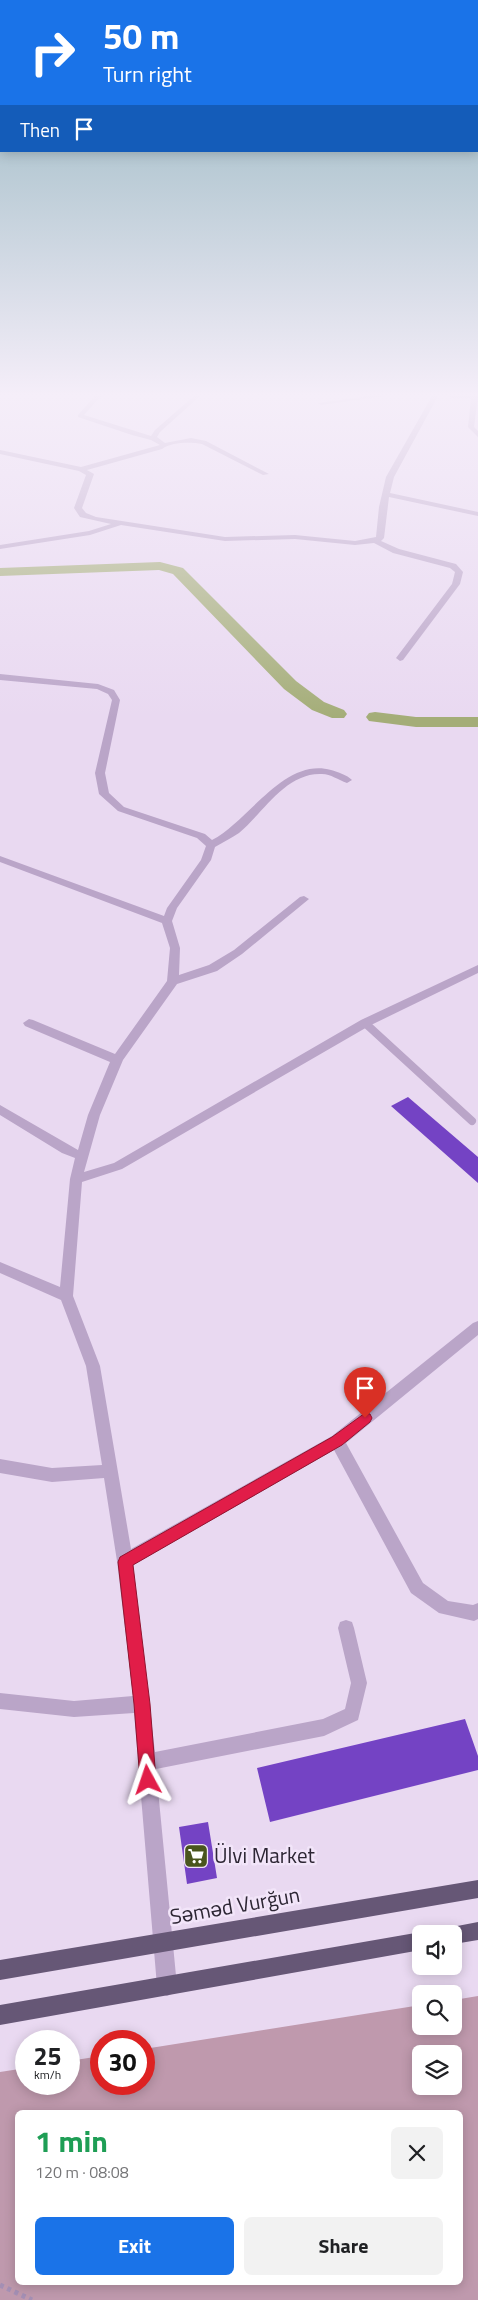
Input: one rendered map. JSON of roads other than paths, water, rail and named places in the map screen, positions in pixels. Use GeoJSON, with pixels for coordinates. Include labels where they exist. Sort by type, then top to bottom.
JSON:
{"type":"FeatureCollection","features":[{"type":"Feature","properties":{"kind":"main road","name":"Səməd Vurğun"},"geometry":{"type":"LineString","coordinates":[[0,1970],[478,1889]]}},
{"type":"Feature","properties":{"kind":"main road"},"geometry":{"type":"LineString","coordinates":[[462,1934],[478,1931]]}},
{"type":"Feature","properties":{"kind":"main road"},"geometry":{"type":"LineString","coordinates":[[0,2015],[412,1943]]}},
{"type":"Feature","properties":{"kind":"street"},"geometry":{"type":"LineString","coordinates":[[80,503],[78,508],[83,515],[95,519],[225,539],[294,537],[355,543],[374,541],[380,538],[385,503]]}},
{"type":"Feature","properties":{"kind":"street"},"geometry":{"type":"LineString","coordinates":[[429,503],[478,514]]}},
{"type":"Feature","properties":{"kind":"street"},"geometry":{"type":"LineString","coordinates":[[0,547],[90,533],[120,523]]}},
{"type":"Feature","properties":{"kind":"street"},"geometry":{"type":"LineString","coordinates":[[374,541],[396,551],[453,566],[459,572],[456,584],[400,658]]}},
{"type":"Feature","properties":{"kind":"street"},"geometry":{"type":"LineString","coordinates":[[0,677],[98,687],[111,692],[116,700],[100,773],[104,794],[121,809],[201,836],[211,845]]}},
{"type":"Feature","properties":{"kind":"street"},"geometry":{"type":"LineString","coordinates":[[167,1986],[142,1704],[125,1562],[93,1366],[66,1296],[76,1179],[94,1114],[117,1060],[137,1029],[173,981],[175,948],[167,921],[172,908],[206,860],[211,845],[227,837],[238,828],[272,792],[300,777],[317,771],[332,773],[347,780]]}},
{"type":"Feature","properties":{"kind":"street"},"geometry":{"type":"LineString","coordinates":[[0,858],[167,921]]}},
{"type":"Feature","properties":{"kind":"street"},"geometry":{"type":"LineString","coordinates":[[173,981],[213,968],[238,952],[304,899]]}},
{"type":"Feature","properties":{"kind":"street"},"geometry":{"type":"LineString","coordinates":[[76,1179],[118,1166],[365,1024],[478,969]]}},
{"type":"Feature","properties":{"kind":"street"},"geometry":{"type":"LineString","coordinates":[[29,1023],[117,1060]]}},
{"type":"Feature","properties":{"kind":"street"},"geometry":{"type":"LineString","coordinates":[[0,1109],[66,1150],[82,1156]]}},
{"type":"Feature","properties":{"kind":"street"},"geometry":{"type":"LineString","coordinates":[[0,1266],[66,1296]]}},
{"type":"Feature","properties":{"kind":"street"},"geometry":{"type":"LineString","coordinates":[[125,1562],[337,1441],[478,1326]]}},
{"type":"Feature","properties":{"kind":"street"},"geometry":{"type":"LineString","coordinates":[[337,1441],[417,1588],[445,1608],[478,1611]]}},
{"type":"Feature","properties":{"kind":"street"},"geometry":{"type":"LineString","coordinates":[[0,1466],[52,1475],[110,1471]]}},
{"type":"Feature","properties":{"kind":"street"},"geometry":{"type":"LineString","coordinates":[[146,1762],[324,1727],[352,1714],[359,1683],[346,1628]]}},
{"type":"Feature","properties":{"kind":"street"},"geometry":{"type":"LineString","coordinates":[[0,1702],[74,1709],[142,1704]]}},
{"type":"Feature","properties":{"kind":"lane"},"geometry":{"type":"LineString","coordinates":[[365,1024],[472,1120]]}},
{"type":"Feature","properties":{"kind":"waterway"},"geometry":{"type":"LineString","coordinates":[[0,572],[160,566],[178,571],[290,685],[318,706],[338,714]]}},
{"type":"Feature","properties":{"kind":"waterway"},"geometry":{"type":"LineString","coordinates":[[375,717],[416,722],[478,722]]}},
{"type":"Feature","properties":{"kind":"place","name":"Ülvi Market"},"geometry":{"type":"Point","coordinates":[196,1856]}}]}
